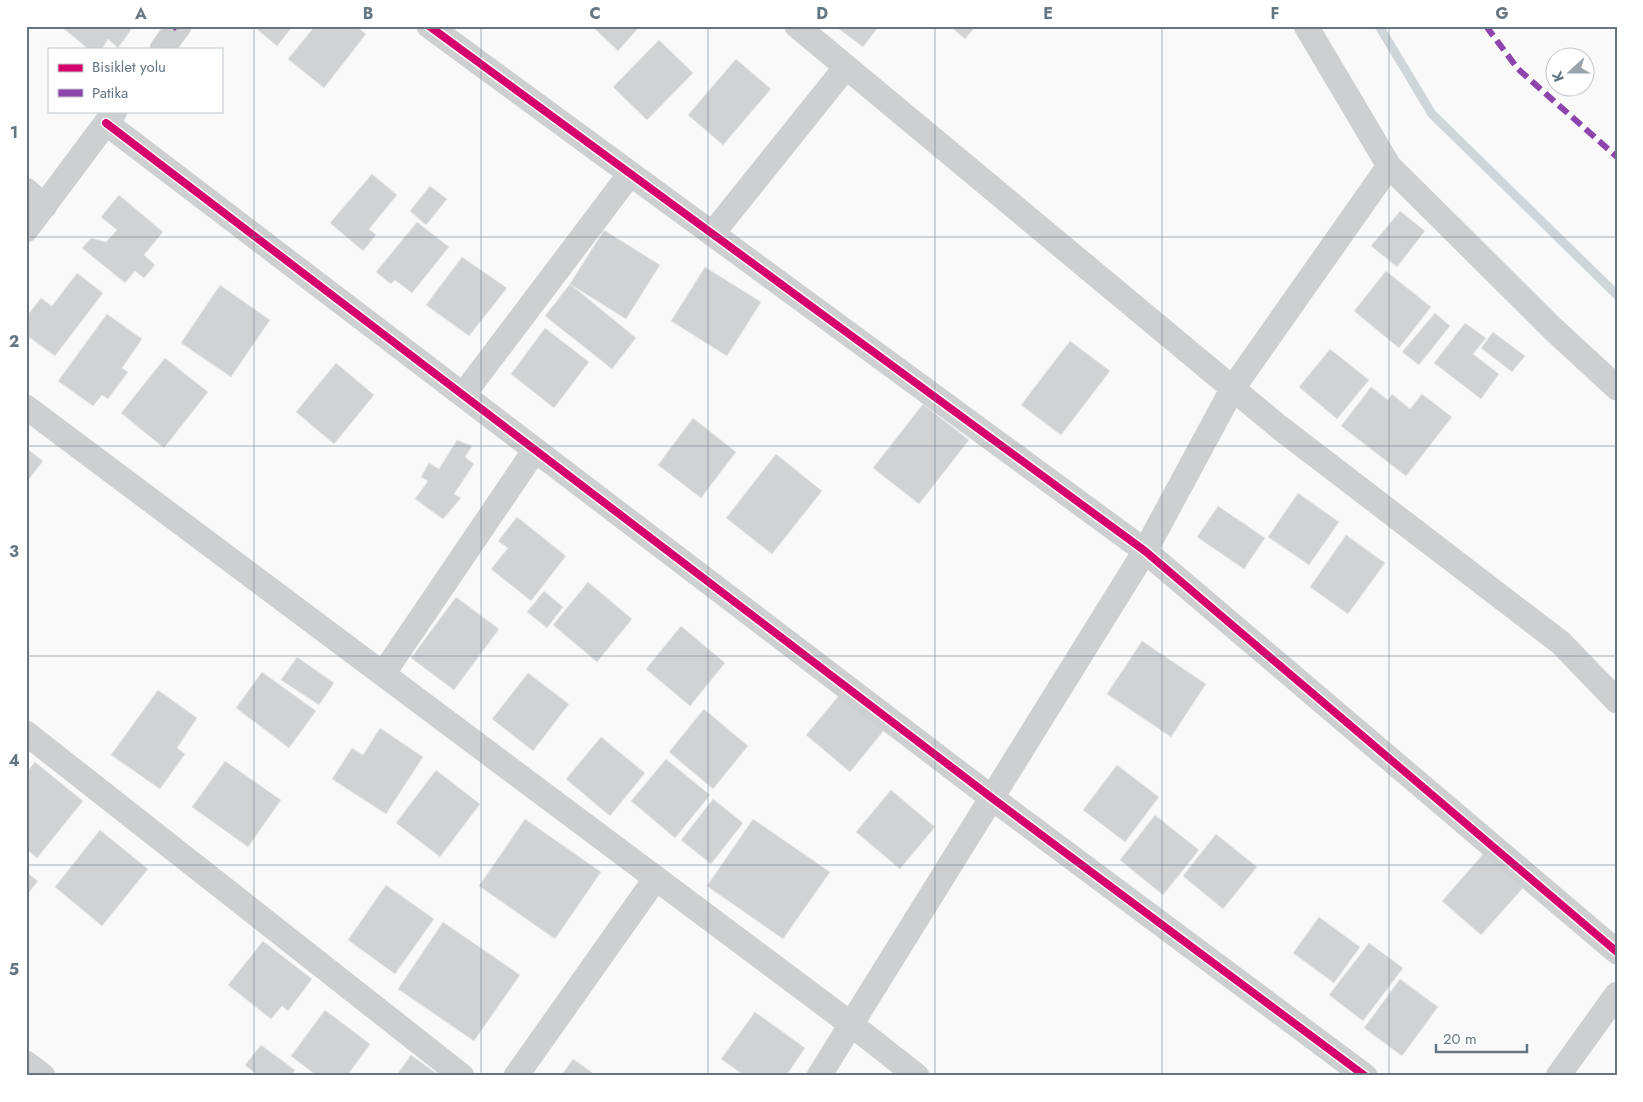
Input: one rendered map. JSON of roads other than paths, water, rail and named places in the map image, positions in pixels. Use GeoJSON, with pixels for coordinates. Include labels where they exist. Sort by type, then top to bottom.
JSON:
{"type":"FeatureCollection","features":[{"type":"Feature","properties":{"kind":"street"},"geometry":{"type":"LineString","coordinates":[[163,48],[179,26]]}},
{"type":"Feature","properties":{"kind":"street"},"geometry":{"type":"LineString","coordinates":[[428,26],[1145,551],[1617,952]]}},
{"type":"Feature","properties":{"kind":"street"},"geometry":{"type":"LineString","coordinates":[[797,26],[1279,427],[1561,643],[1617,701]]}},
{"type":"Feature","properties":{"kind":"street"},"geometry":{"type":"LineString","coordinates":[[1306,26],[1389,166],[1552,328],[1617,388]]}},
{"type":"Feature","properties":{"kind":"street"},"geometry":{"type":"LineString","coordinates":[[712,234],[846,67]]}},
{"type":"Feature","properties":{"kind":"street"},"geometry":{"type":"LineString","coordinates":[[26,230],[36,198],[110,117],[463,395],[992,798],[1365,1076]]}},
{"type":"Feature","properties":{"kind":"street"},"geometry":{"type":"LineString","coordinates":[[819,1076],[1145,551],[1233,388],[1389,166]]}},
{"type":"Feature","properties":{"kind":"street"},"geometry":{"type":"LineString","coordinates":[[463,395],[630,174]]}},
{"type":"Feature","properties":{"kind":"street"},"geometry":{"type":"LineString","coordinates":[[26,407],[852,1024],[917,1076]]}},
{"type":"Feature","properties":{"kind":"street"},"geometry":{"type":"LineString","coordinates":[[384,674],[535,450]]}},
{"type":"Feature","properties":{"kind":"street"},"geometry":{"type":"LineString","coordinates":[[26,733],[462,1076]]}},
{"type":"Feature","properties":{"kind":"street"},"geometry":{"type":"LineString","coordinates":[[516,1076],[656,878]]}},
{"type":"Feature","properties":{"kind":"street"},"geometry":{"type":"LineString","coordinates":[[1558,1076],[1617,994]]}},
{"type":"Feature","properties":{"kind":"street"},"geometry":{"type":"LineString","coordinates":[[26,1064],[43,1076]]}},
{"type":"Feature","properties":{"kind":"waterway"},"geometry":{"type":"LineString","coordinates":[[1379,26],[1432,114],[1617,295]]}}]}
